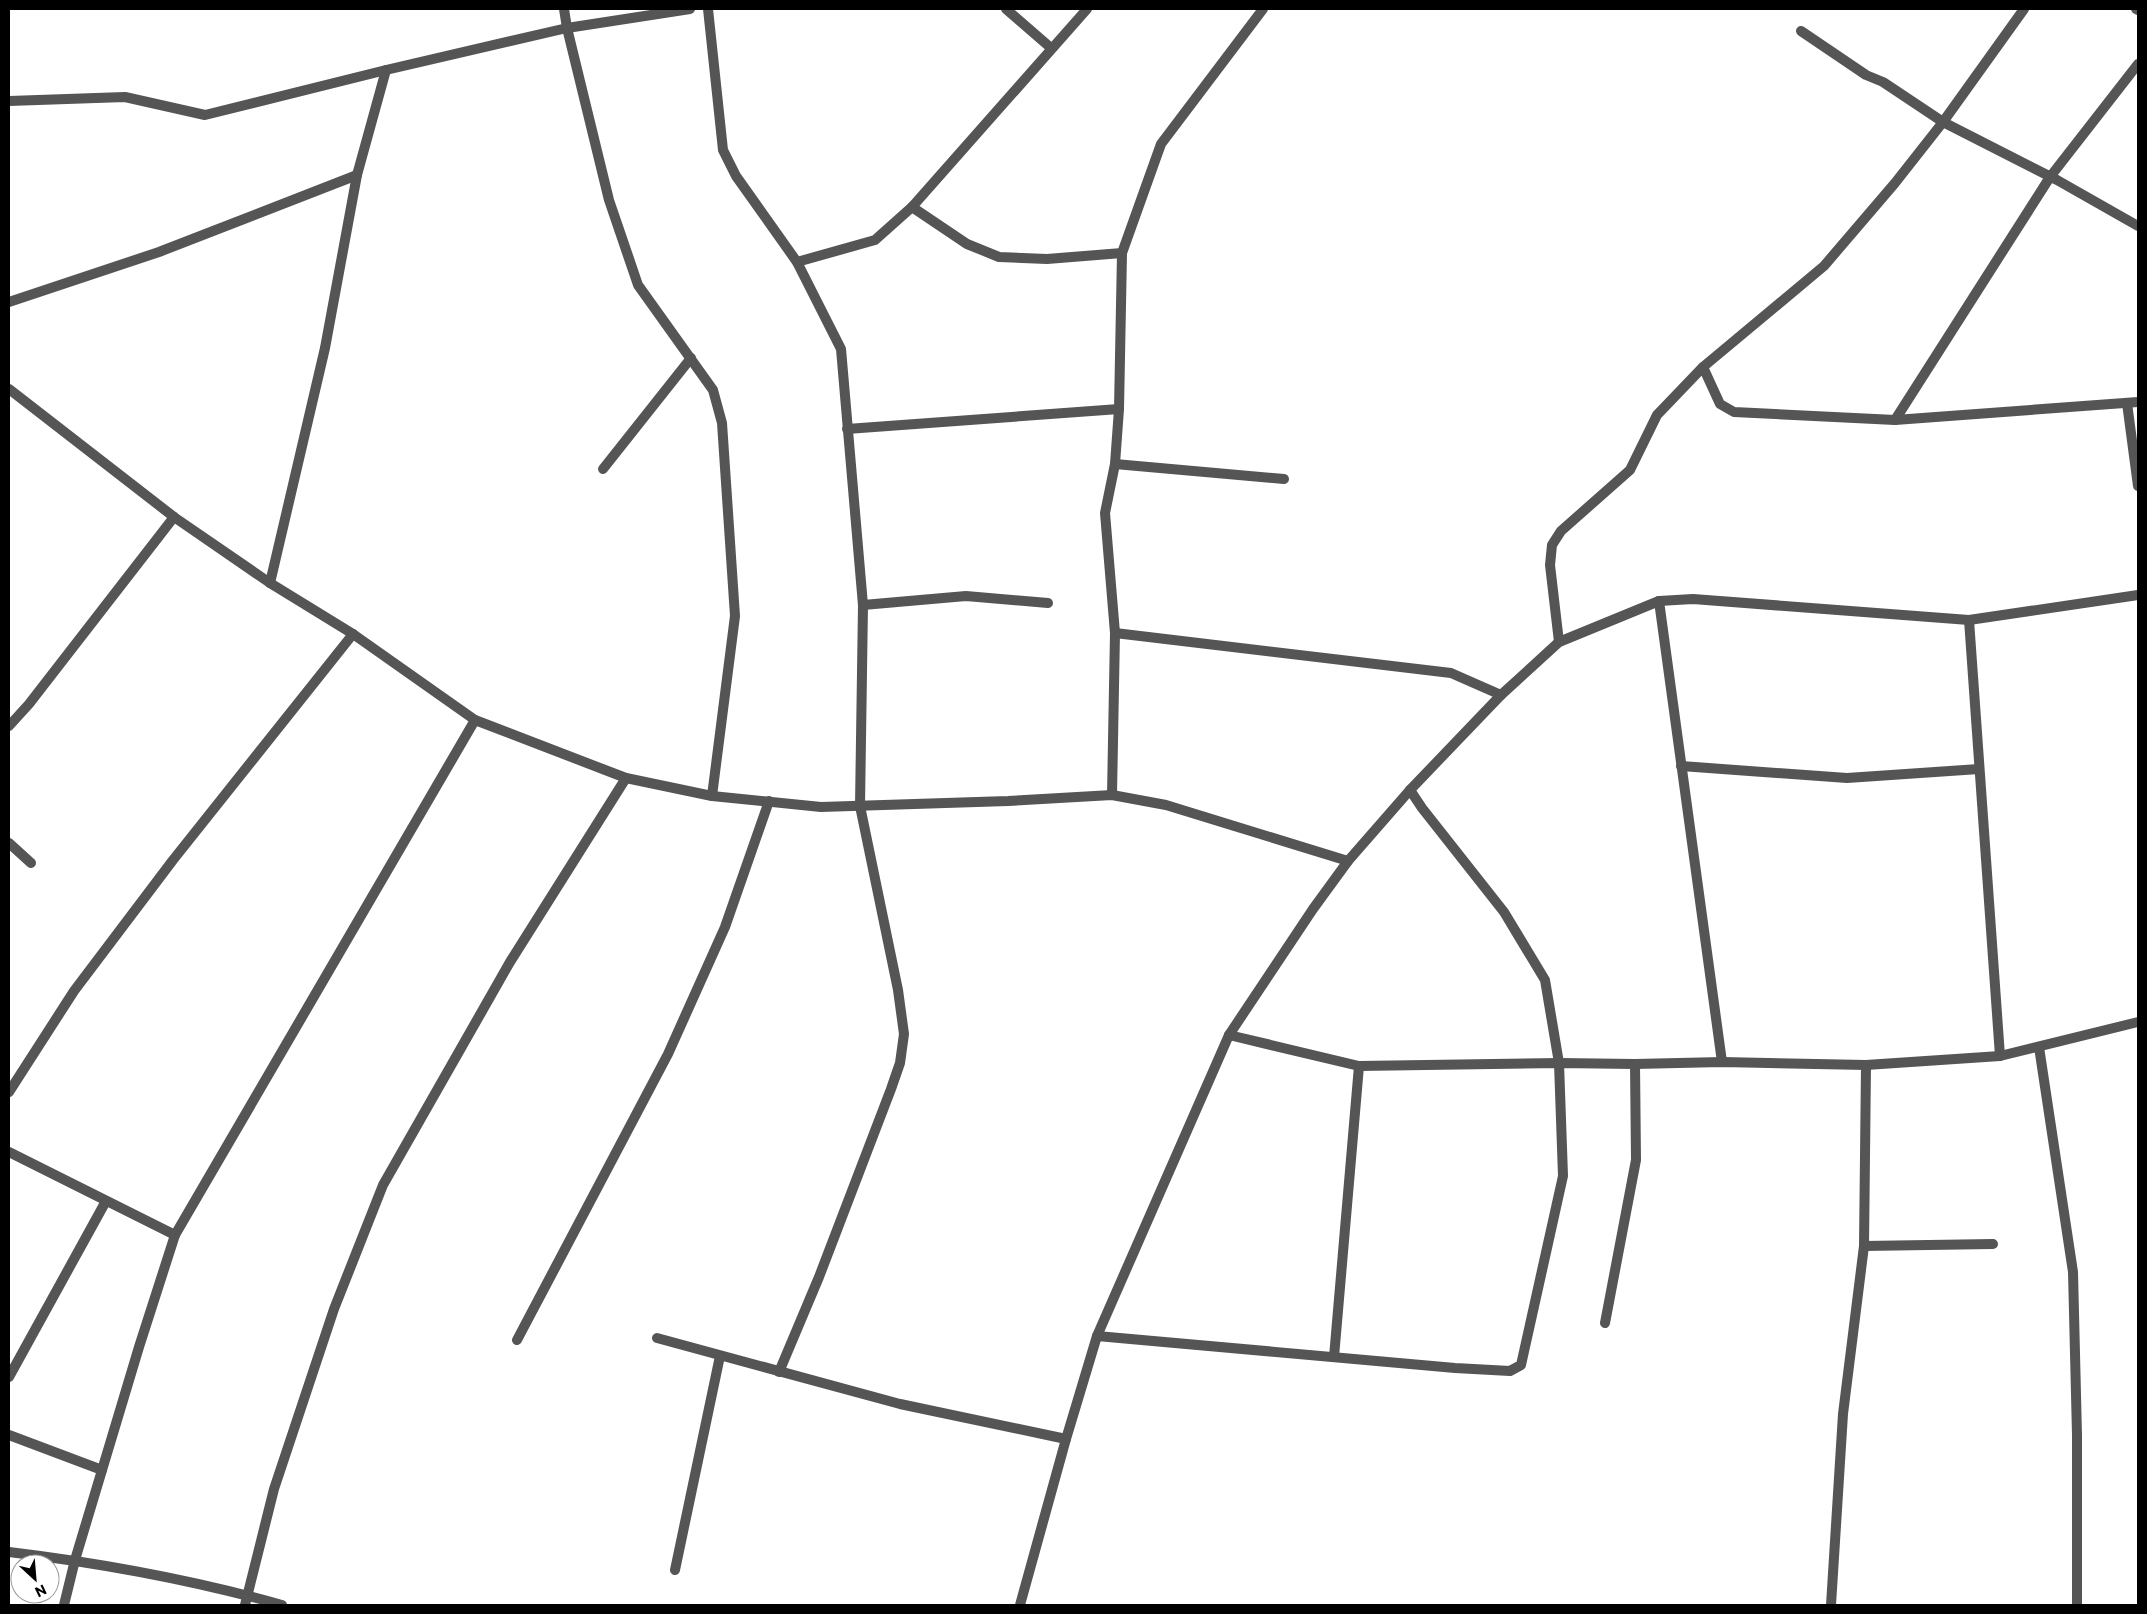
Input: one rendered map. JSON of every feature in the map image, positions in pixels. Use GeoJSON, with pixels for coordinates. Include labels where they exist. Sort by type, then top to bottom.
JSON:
{"type":"FeatureCollection","features":[{"type":"Feature","properties":{"kind":"street"},"geometry":{"type":"LineString","coordinates":[[564,9],[609,200],[638,285],[713,390],[722,423],[736,616],[712,796]]}},
{"type":"Feature","properties":{"kind":"street"},"geometry":{"type":"LineString","coordinates":[[9,101],[125,97],[205,115],[567,28],[690,9]]}},
{"type":"Feature","properties":{"kind":"street"},"geometry":{"type":"LineString","coordinates":[[708,9],[723,150],[736,176],[797,262],[841,349],[863,605],[860,806],[898,990],[904,1034],[900,1063],[891,1089],[819,1278],[779,1372]]}},
{"type":"Feature","properties":{"kind":"street"},"geometry":{"type":"LineString","coordinates":[[1006,9],[1051,48]]}},
{"type":"Feature","properties":{"kind":"street"},"geometry":{"type":"LineString","coordinates":[[797,262],[875,240],[912,208],[1087,9]]}},
{"type":"Feature","properties":{"kind":"street"},"geometry":{"type":"LineString","coordinates":[[1112,795],[1115,632],[1106,513],[1116,464],[1122,253],[1161,144],[1262,9]]}},
{"type":"Feature","properties":{"kind":"street"},"geometry":{"type":"LineString","coordinates":[[1559,642],[1550,565],[1552,545],[1561,531],[1630,470],[1657,415],[1703,367],[1824,266],[1895,183],[1943,122],[2024,9]]}},
{"type":"Feature","properties":{"kind":"street"},"geometry":{"type":"LineString","coordinates":[[1801,31],[1866,75],[1883,82],[1943,122],[2050,176],[2138,226]]}},
{"type":"Feature","properties":{"kind":"street"},"geometry":{"type":"LineString","coordinates":[[1895,420],[2050,176],[2138,64]]}},
{"type":"Feature","properties":{"kind":"street"},"geometry":{"type":"LineString","coordinates":[[270,583],[325,348],[357,175],[386,70]]}},
{"type":"Feature","properties":{"kind":"street"},"geometry":{"type":"LineString","coordinates":[[9,302],[159,252],[357,175]]}},
{"type":"Feature","properties":{"kind":"street"},"geometry":{"type":"LineString","coordinates":[[912,208],[967,244],[999,257],[1047,259],[1122,253]]}},
{"type":"Feature","properties":{"kind":"street"},"geometry":{"type":"LineString","coordinates":[[603,469],[691,358]]}},
{"type":"Feature","properties":{"kind":"street"},"geometry":{"type":"LineString","coordinates":[[1703,367],[1720,404],[1734,412],[1895,420],[2138,402]]}},
{"type":"Feature","properties":{"kind":"street"},"geometry":{"type":"LineString","coordinates":[[9,389],[174,517],[270,583],[353,634],[476,720],[626,778],[712,796],[821,807],[1112,795],[1166,805],[1348,861]]}},
{"type":"Feature","properties":{"kind":"street"},"geometry":{"type":"LineString","coordinates":[[2127,403],[2138,486]]}},
{"type":"Feature","properties":{"kind":"street"},"geometry":{"type":"LineString","coordinates":[[847,429],[1119,409]]}},
{"type":"Feature","properties":{"kind":"street"},"geometry":{"type":"LineString","coordinates":[[1116,464],[1284,479]]}},
{"type":"Feature","properties":{"kind":"street"},"geometry":{"type":"LineString","coordinates":[[9,726],[30,704],[174,517]]}},
{"type":"Feature","properties":{"kind":"street"},"geometry":{"type":"LineString","coordinates":[[1020,1605],[1097,1336],[1229,1036],[1348,861],[1410,790],[1502,695],[1559,642],[1660,601],[1693,599],[1970,620],[2138,595]]}},
{"type":"Feature","properties":{"kind":"street"},"geometry":{"type":"LineString","coordinates":[[863,605],[966,596],[1048,603]]}},
{"type":"Feature","properties":{"kind":"street"},"geometry":{"type":"LineString","coordinates":[[1660,601],[1722,1062]]}},
{"type":"Feature","properties":{"kind":"street"},"geometry":{"type":"LineString","coordinates":[[1970,620],[2000,1056]]}},
{"type":"Feature","properties":{"kind":"street"},"geometry":{"type":"LineString","coordinates":[[1115,632],[1451,673],[1502,695]]}},
{"type":"Feature","properties":{"kind":"street"},"geometry":{"type":"LineString","coordinates":[[9,1092],[74,991],[173,860],[353,634]]}},
{"type":"Feature","properties":{"kind":"street"},"geometry":{"type":"LineString","coordinates":[[64,1605],[75,1560],[138,1347],[175,1235],[476,720]]}},
{"type":"Feature","properties":{"kind":"street"},"geometry":{"type":"LineString","coordinates":[[1681,766],[1847,778],[1979,769]]}},
{"type":"Feature","properties":{"kind":"street"},"geometry":{"type":"LineString","coordinates":[[246,1600],[280,1470],[334,1309],[383,1185],[510,962],[626,778]]}},
{"type":"Feature","properties":{"kind":"street"},"geometry":{"type":"LineString","coordinates":[[1097,1336],[1510,1371],[1520,1365],[1563,1176],[1559,1063],[1545,980],[1504,912],[1410,790]]}},
{"type":"Feature","properties":{"kind":"street"},"geometry":{"type":"LineString","coordinates":[[517,1340],[668,1054],[725,927],[770,801]]}},
{"type":"Feature","properties":{"kind":"street"},"geometry":{"type":"LineString","coordinates":[[9,842],[31,863]]}},
{"type":"Feature","properties":{"kind":"street"},"geometry":{"type":"LineString","coordinates":[[1229,1036],[1358,1066],[1722,1062],[1866,1065],[2000,1056],[2138,1022]]}},
{"type":"Feature","properties":{"kind":"street"},"geometry":{"type":"LineString","coordinates":[[2039,1047],[2073,1272],[2077,1435],[2077,1605]]}},
{"type":"Feature","properties":{"kind":"street"},"geometry":{"type":"LineString","coordinates":[[1605,1323],[1636,1160],[1635,1064]]}},
{"type":"Feature","properties":{"kind":"street"},"geometry":{"type":"LineString","coordinates":[[1831,1605],[1843,1414],[1864,1246],[1866,1065]]}},
{"type":"Feature","properties":{"kind":"street"},"geometry":{"type":"LineString","coordinates":[[1334,1357],[1358,1066]]}},
{"type":"Feature","properties":{"kind":"street"},"geometry":{"type":"LineString","coordinates":[[9,1152],[175,1235]]}},
{"type":"Feature","properties":{"kind":"street"},"geometry":{"type":"LineString","coordinates":[[9,1377],[106,1201]]}},
{"type":"Feature","properties":{"kind":"street"},"geometry":{"type":"LineString","coordinates":[[1864,1246],[1993,1244]]}},
{"type":"Feature","properties":{"kind":"street"},"geometry":{"type":"LineString","coordinates":[[657,1338],[900,1404],[1066,1439]]}},
{"type":"Feature","properties":{"kind":"street"},"geometry":{"type":"LineString","coordinates":[[675,1570],[720,1356]]}},
{"type":"Feature","properties":{"kind":"street"},"geometry":{"type":"LineString","coordinates":[[9,1435],[102,1470]]}},
{"type":"Feature","properties":{"kind":"street"},"geometry":{"type":"LineString","coordinates":[[9,1552],[75,1560],[246,1600],[282,1605]]}}]}
